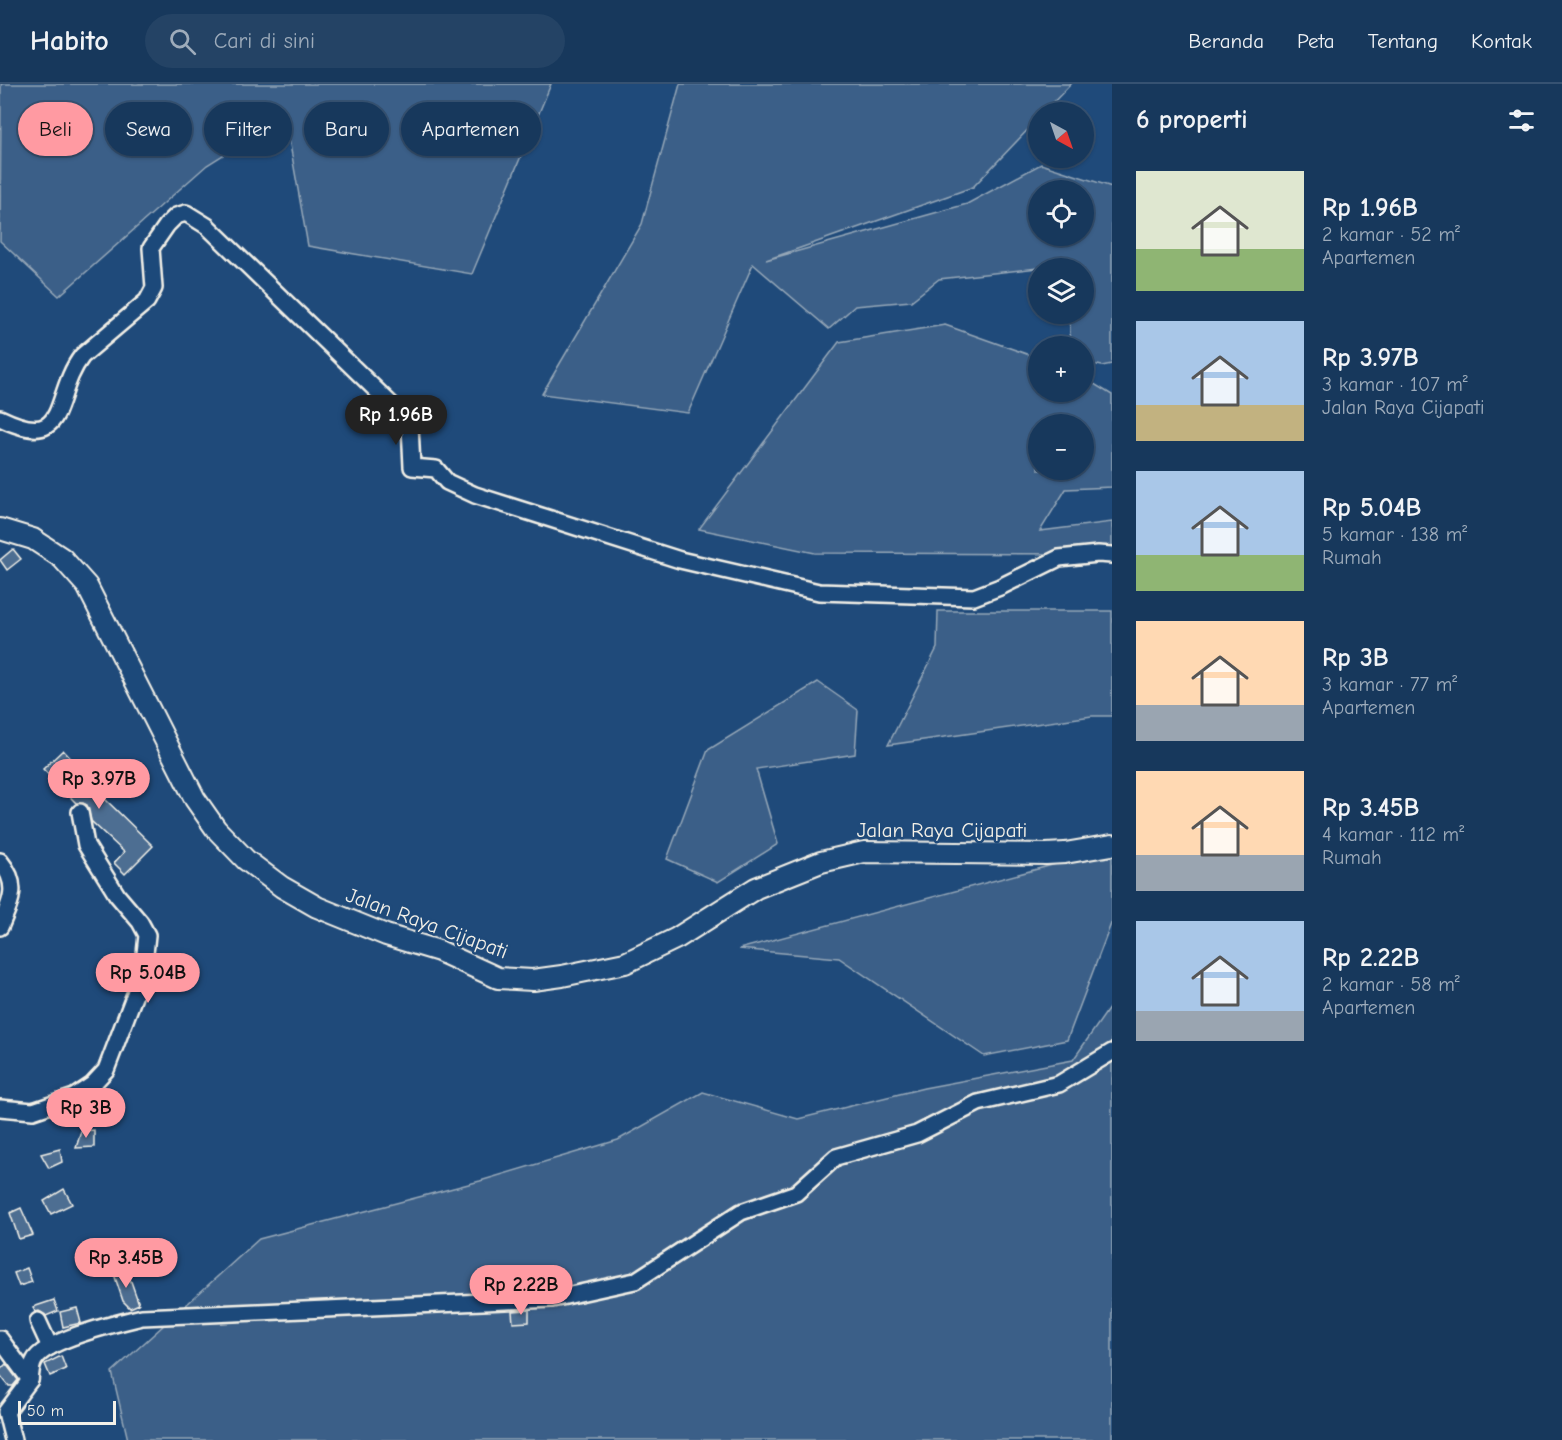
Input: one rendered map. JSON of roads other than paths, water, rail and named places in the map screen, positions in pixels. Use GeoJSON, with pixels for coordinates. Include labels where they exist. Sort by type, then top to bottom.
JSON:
{"type":"FeatureCollection","features":[{"type":"Feature","properties":{"kind":"main road","name":"Jalan Raya Cijapati"},"geometry":{"type":"LineString","coordinates":[[0,529],[33,539],[62,558],[87,586],[195,799],[216,829],[246,860],[282,887],[317,908],[386,935],[439,951],[498,978],[543,979],[625,963],[678,938],[756,888],[843,856],[864,852],[1046,854],[1112,845]]}},
{"type":"Feature","properties":{"kind":"street"},"geometry":{"type":"LineString","coordinates":[[0,418],[27,429],[40,429],[50,425],[57,412],[67,380],[82,356],[147,301],[154,288],[151,248],[176,216],[186,213],[207,226],[401,414],[410,425],[412,467],[436,469],[447,482],[475,495],[680,560],[819,592],[974,597],[1059,558],[1112,555]]}},
{"type":"Feature","properties":{"kind":"street"},"geometry":{"type":"LineString","coordinates":[[0,1108],[33,1111],[74,1097],[92,1085],[106,1070],[143,973],[147,935],[140,922],[117,895],[86,845],[80,812]]}},
{"type":"Feature","properties":{"kind":"street"},"geometry":{"type":"LineString","coordinates":[[0,861],[8,871],[12,890],[11,900],[0,927]]}},
{"type":"Feature","properties":{"kind":"street"},"geometry":{"type":"LineString","coordinates":[[13,1440],[6,1412],[30,1380],[34,1361],[40,1353],[60,1341],[96,1328],[142,1317],[552,1299],[635,1281],[741,1212],[796,1193],[836,1157],[917,1134],[978,1103],[1059,1084],[1112,1052]]}},
{"type":"Feature","properties":{"kind":"street"},"geometry":{"type":"LineString","coordinates":[[38,1321],[50,1347]]}},
{"type":"Feature","properties":{"kind":"street"},"geometry":{"type":"LineString","coordinates":[[0,1339],[30,1380]]}}]}
